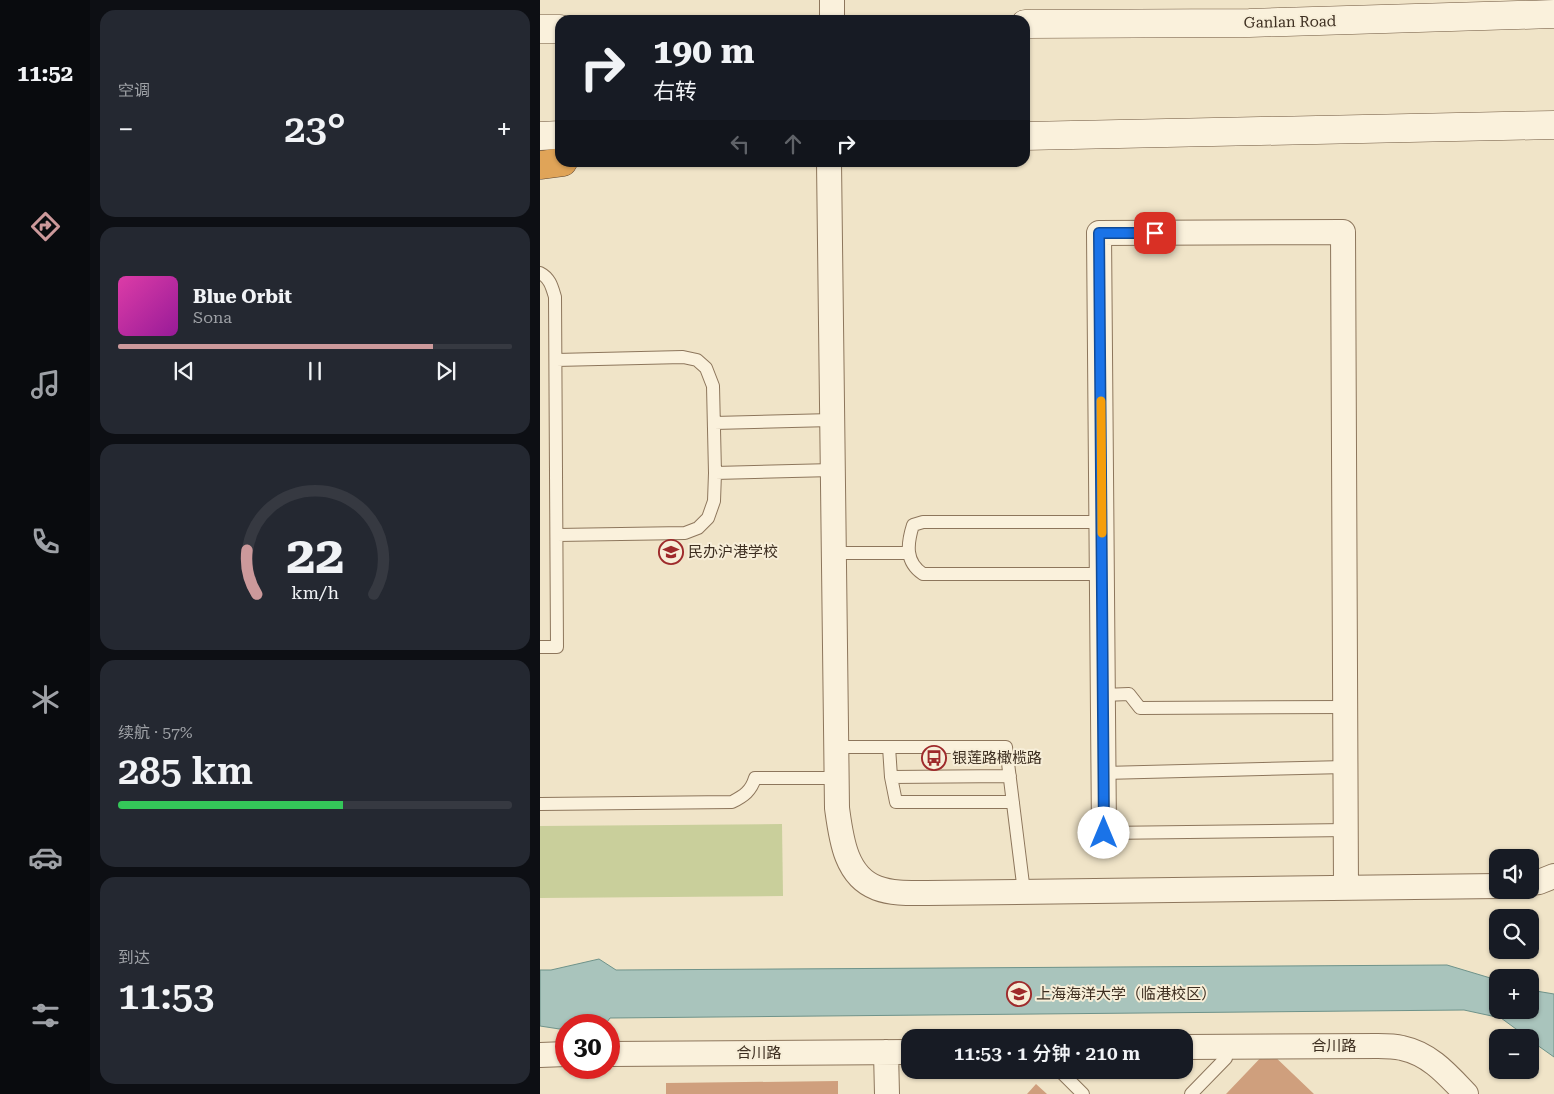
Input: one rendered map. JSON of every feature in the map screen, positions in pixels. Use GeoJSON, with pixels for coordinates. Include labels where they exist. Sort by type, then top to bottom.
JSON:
{"type":"FeatureCollection","features":[{"type":"Feature","properties":{"kind":"highway"},"geometry":{"type":"LineString","coordinates":[[540,165],[555,163]]}},
{"type":"Feature","properties":{"kind":"main road","name":"Ganlan Road"},"geometry":{"type":"LineString","coordinates":[[1030,24],[1249,23],[1554,14]]}},
{"type":"Feature","properties":{"kind":"main road"},"geometry":{"type":"LineString","coordinates":[[540,29],[555,29]]}},
{"type":"Feature","properties":{"kind":"main road"},"geometry":{"type":"LineString","coordinates":[[1030,136],[1554,125]]}},
{"type":"Feature","properties":{"kind":"main road"},"geometry":{"type":"LineString","coordinates":[[540,136],[555,135]]}},
{"type":"Feature","properties":{"kind":"street"},"geometry":{"type":"LineString","coordinates":[[832,0],[832,15]]}},
{"type":"Feature","properties":{"kind":"street"},"geometry":{"type":"LineString","coordinates":[[830,167],[837,808],[841,837],[847,857],[861,879],[876,888],[896,892],[928,893],[1489,886]]}},
{"type":"Feature","properties":{"kind":"street"},"geometry":{"type":"LineString","coordinates":[[1104,833],[1099,233],[1343,232],[1346,888]]}},
{"type":"Feature","properties":{"kind":"street"},"geometry":{"type":"LineString","coordinates":[[1539,882],[1554,876]]}},
{"type":"Feature","properties":{"kind":"street","name":"合川路"},"geometry":{"type":"LineString","coordinates":[[1193,1047],[1378,1046],[1401,1048],[1420,1054],[1438,1065],[1466,1094]]}},
{"type":"Feature","properties":{"kind":"street"},"geometry":{"type":"LineString","coordinates":[[886,1052],[887,1094]]}},
{"type":"Feature","properties":{"kind":"street","name":"合川路"},"geometry":{"type":"LineString","coordinates":[[620,1054],[901,1052]]}},
{"type":"Feature","properties":{"kind":"street"},"geometry":{"type":"LineString","coordinates":[[540,1054],[555,1054]]}},
{"type":"Feature","properties":{"kind":"lane"},"geometry":{"type":"LineString","coordinates":[[540,273],[552,284],[555,297],[557,647],[540,647]]}},
{"type":"Feature","properties":{"kind":"lane"},"geometry":{"type":"LineString","coordinates":[[556,360],[683,357],[697,360],[706,368],[713,386],[715,473],[714,501],[708,518],[698,528],[685,533],[556,535]]}},
{"type":"Feature","properties":{"kind":"lane"},"geometry":{"type":"LineString","coordinates":[[714,423],[832,420]]}},
{"type":"Feature","properties":{"kind":"lane"},"geometry":{"type":"LineString","coordinates":[[715,473],[833,470]]}},
{"type":"Feature","properties":{"kind":"lane"},"geometry":{"type":"LineString","coordinates":[[1102,522],[923,522],[913,525],[909,537],[910,560],[915,568],[923,574],[1102,574]]}},
{"type":"Feature","properties":{"kind":"lane"},"geometry":{"type":"LineString","coordinates":[[834,553],[910,553]]}},
{"type":"Feature","properties":{"kind":"lane"},"geometry":{"type":"LineString","coordinates":[[1103,695],[1129,694],[1140,708],[1345,707]]}},
{"type":"Feature","properties":{"kind":"lane"},"geometry":{"type":"LineString","coordinates":[[836,747],[1006,747],[1024,892]]}},
{"type":"Feature","properties":{"kind":"lane"},"geometry":{"type":"LineString","coordinates":[[889,747],[891,778],[896,802],[1013,802]]}},
{"type":"Feature","properties":{"kind":"lane"},"geometry":{"type":"LineString","coordinates":[[1104,773],[1345,767]]}},
{"type":"Feature","properties":{"kind":"lane"},"geometry":{"type":"LineString","coordinates":[[891,778],[1010,776]]}},
{"type":"Feature","properties":{"kind":"lane"},"geometry":{"type":"LineString","coordinates":[[540,804],[732,802],[743,797],[752,788],[755,778],[836,778]]}},
{"type":"Feature","properties":{"kind":"lane"},"geometry":{"type":"LineString","coordinates":[[1104,833],[1346,830]]}},
{"type":"Feature","properties":{"kind":"lane"},"geometry":{"type":"LineString","coordinates":[[1191,1094],[1226,1058],[1226,1046]]}},
{"type":"Feature","properties":{"kind":"lane"},"geometry":{"type":"LineString","coordinates":[[1067,1079],[1083,1094]]}},
{"type":"Feature","properties":{"kind":"green space"},"geometry":{"type":"Polygon","coordinates":[[[782,824],[783,896],[540,898],[540,826],[782,824]]]}},
{"type":"Feature","properties":{"kind":"water"},"geometry":{"type":"Polygon","coordinates":[[[599,959],[616,970],[1447,965],[1489,978],[1489,1015],[1464,1010],[620,1018],[620,1014],[555,1014],[555,1028],[540,1026],[540,970],[551,970],[599,959]]]}},
{"type":"Feature","properties":{"kind":"water"},"geometry":{"type":"Polygon","coordinates":[[[1539,992],[1554,994],[1554,1057],[1539,1046],[1539,1029],[1516,1029],[1502,1019],[1539,1019],[1539,992]]]}},
{"type":"Feature","properties":{"kind":"building"},"geometry":{"type":"Polygon","coordinates":[[[1268,1050],[1314,1094],[1226,1094],[1268,1050]]]}},
{"type":"Feature","properties":{"kind":"building"},"geometry":{"type":"Polygon","coordinates":[[[838,1081],[838,1094],[666,1094],[666,1083],[838,1081]]]}},
{"type":"Feature","properties":{"kind":"building"},"geometry":{"type":"Polygon","coordinates":[[[1036,1084],[1047,1094],[1027,1094],[1036,1084]]]}},
{"type":"Feature","properties":{"kind":"slow traffic"},"geometry":{"type":"LineString","coordinates":[[1101,401],[1102,533]]}},
{"type":"Feature","properties":{"kind":"place","name":"民办沪港学校"},"geometry":{"type":"Point","coordinates":[671,552]}},
{"type":"Feature","properties":{"kind":"place","name":"银莲路橄榄路"},"geometry":{"type":"Point","coordinates":[934,758]}},
{"type":"Feature","properties":{"kind":"place","name":"上海海洋大学（临港校区）"},"geometry":{"type":"Point","coordinates":[1019,994]}},
{"type":"Feature","properties":{"kind":"route"},"geometry":{"type":"LineString","coordinates":[[1104,833],[1099,233],[1155,233]]}}]}
